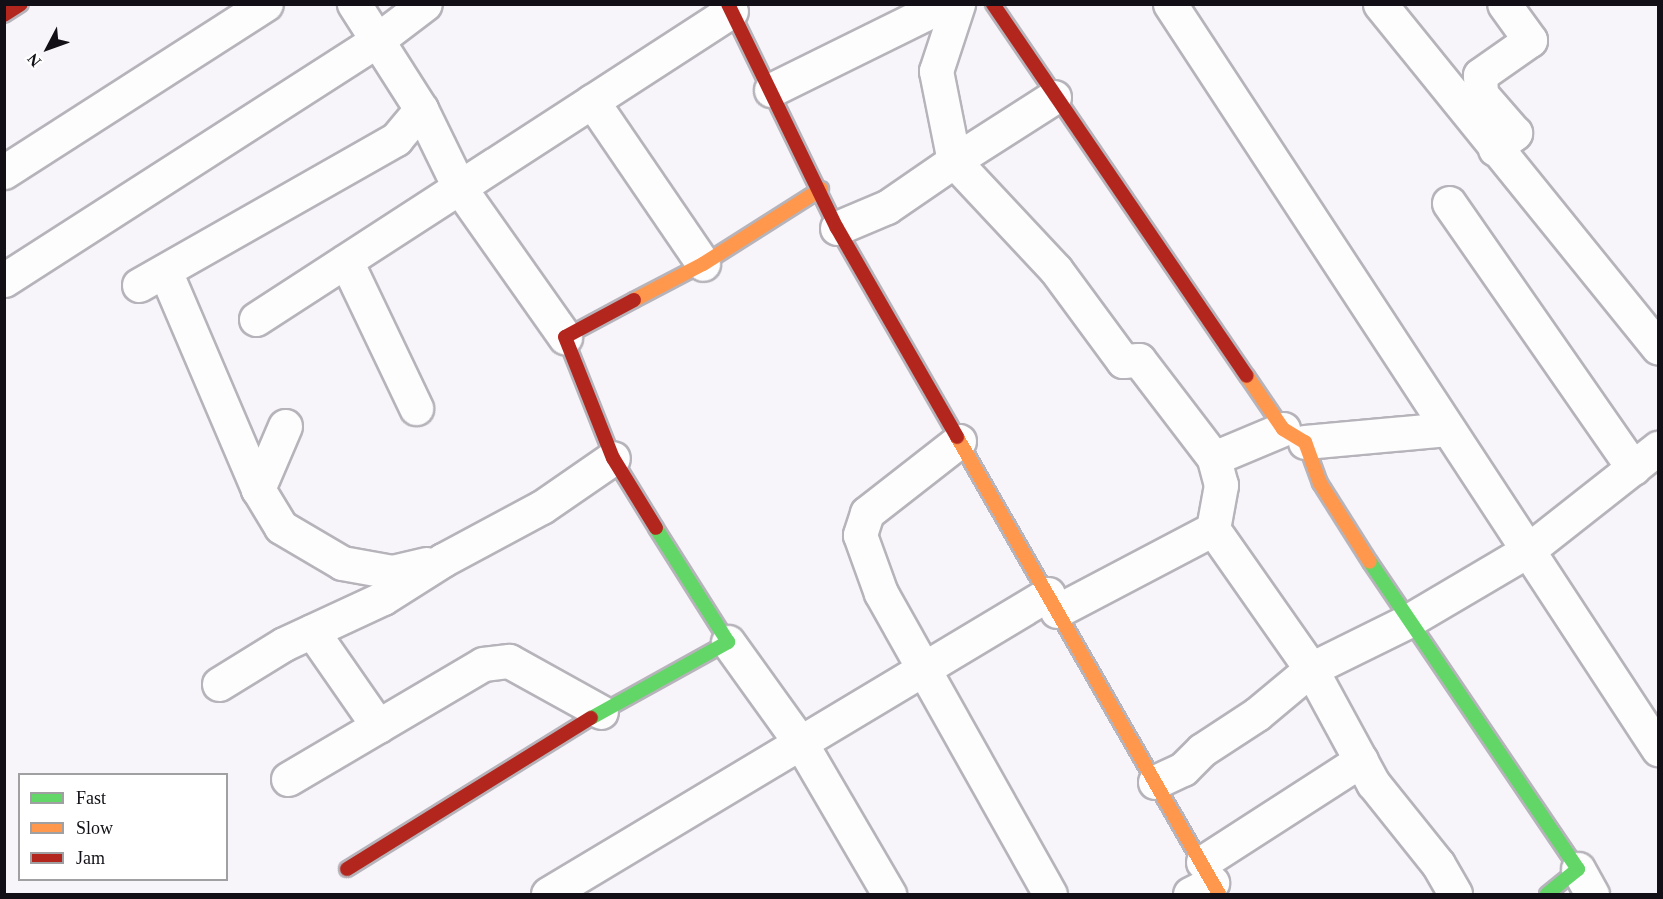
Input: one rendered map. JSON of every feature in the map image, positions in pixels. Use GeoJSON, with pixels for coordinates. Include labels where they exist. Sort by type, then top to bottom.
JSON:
{"type":"FeatureCollection","features":[{"type":"Feature","properties":{"kind":"street"},"geometry":{"type":"LineString","coordinates":[[4,15],[21,4]]}},
{"type":"Feature","properties":{"kind":"street"},"geometry":{"type":"LineString","coordinates":[[4,172],[266,4]]}},
{"type":"Feature","properties":{"kind":"street"},"geometry":{"type":"LineString","coordinates":[[354,4],[421,109],[459,188],[565,337],[613,458],[728,642],[802,745],[889,894]]}},
{"type":"Feature","properties":{"kind":"street"},"geometry":{"type":"LineString","coordinates":[[4,280],[376,41],[425,4]]}},
{"type":"Feature","properties":{"kind":"street"},"geometry":{"type":"LineString","coordinates":[[771,90],[945,4]]}},
{"type":"Feature","properties":{"kind":"street"},"geometry":{"type":"LineString","coordinates":[[958,4],[936,71],[954,161],[1056,270],[1123,361],[1139,360],[1214,458],[1221,485],[1213,529],[1311,669],[1373,783],[1438,864],[1455,894]]}},
{"type":"Feature","properties":{"kind":"street"},"geometry":{"type":"LineString","coordinates":[[993,4],[1054,97],[1294,436],[1320,483],[1408,621],[1585,882],[1547,894]]}},
{"type":"Feature","properties":{"kind":"street"},"geometry":{"type":"LineString","coordinates":[[1170,4],[1659,749]]}},
{"type":"Feature","properties":{"kind":"street"},"geometry":{"type":"LineString","coordinates":[[1380,4],[1495,149],[1659,347]]}},
{"type":"Feature","properties":{"kind":"street"},"geometry":{"type":"LineString","coordinates":[[1495,149],[1515,133],[1481,94],[1480,75],[1530,40],[1504,4]]}},
{"type":"Feature","properties":{"kind":"street"},"geometry":{"type":"LineString","coordinates":[[256,319],[592,101],[730,8],[821,189],[837,228],[1155,782],[1206,883],[1361,760]]}},
{"type":"Feature","properties":{"kind":"street"},"geometry":{"type":"LineString","coordinates":[[837,228],[887,207],[1054,97]]}},
{"type":"Feature","properties":{"kind":"street"},"geometry":{"type":"LineString","coordinates":[[592,101],[704,264]]}},
{"type":"Feature","properties":{"kind":"street"},"geometry":{"type":"LineString","coordinates":[[421,109],[396,139],[152,278],[258,489],[281,527],[342,563],[392,572],[442,560]]}},
{"type":"Feature","properties":{"kind":"street"},"geometry":{"type":"LineString","coordinates":[[565,337],[704,264],[821,189]]}},
{"type":"Feature","properties":{"kind":"street"},"geometry":{"type":"LineString","coordinates":[[1155,782],[1183,769],[1202,750],[1257,714],[1311,669],[1408,621],[1527,551],[1646,458],[1449,203]]}},
{"type":"Feature","properties":{"kind":"street"},"geometry":{"type":"LineString","coordinates":[[346,261],[416,408]]}},
{"type":"Feature","properties":{"kind":"street"},"geometry":{"type":"LineString","coordinates":[[258,489],[285,426]]}},
{"type":"Feature","properties":{"kind":"street"},"geometry":{"type":"LineString","coordinates":[[1214,458],[1294,436],[1448,429]]}},
{"type":"Feature","properties":{"kind":"street"},"geometry":{"type":"LineString","coordinates":[[959,441],[867,513],[860,535],[881,593],[1050,894]]}},
{"type":"Feature","properties":{"kind":"street"},"geometry":{"type":"LineString","coordinates":[[219,684],[312,631],[383,598],[442,560],[542,507],[613,458]]}},
{"type":"Feature","properties":{"kind":"street"},"geometry":{"type":"LineString","coordinates":[[548,894],[802,745],[922,668],[1053,603],[1213,529]]}},
{"type":"Feature","properties":{"kind":"street"},"geometry":{"type":"LineString","coordinates":[[312,631],[378,726]]}},
{"type":"Feature","properties":{"kind":"street"},"geometry":{"type":"LineString","coordinates":[[347,869],[601,712],[728,642]]}},
{"type":"Feature","properties":{"kind":"street"},"geometry":{"type":"LineString","coordinates":[[288,779],[483,664],[509,661],[601,712]]}},
{"type":"Feature","properties":{"kind":"traffic: fast"},"geometry":{"type":"LineString","coordinates":[[591,718],[728,642],[656,528]]}},
{"type":"Feature","properties":{"kind":"traffic: fast"},"geometry":{"type":"LineString","coordinates":[[1370,562],[1578,869],[1547,894]]}},
{"type":"Feature","properties":{"kind":"traffic: slow"},"geometry":{"type":"LineString","coordinates":[[634,300],[703,264],[821,189]]}},
{"type":"Feature","properties":{"kind":"traffic: slow"},"geometry":{"type":"LineString","coordinates":[[1247,376],[1283,429],[1305,442],[1320,483],[1370,562]]}},
{"type":"Feature","properties":{"kind":"traffic: slow"},"geometry":{"type":"LineString","coordinates":[[957,437],[1219,894]]}},
{"type":"Feature","properties":{"kind":"traffic: jam"},"geometry":{"type":"LineString","coordinates":[[4,15],[21,4]]}},
{"type":"Feature","properties":{"kind":"traffic: jam"},"geometry":{"type":"LineString","coordinates":[[728,4],[837,228],[957,437]]}},
{"type":"Feature","properties":{"kind":"traffic: jam"},"geometry":{"type":"LineString","coordinates":[[993,4],[1247,376]]}},
{"type":"Feature","properties":{"kind":"traffic: jam"},"geometry":{"type":"LineString","coordinates":[[634,300],[565,337],[613,458],[656,528]]}},
{"type":"Feature","properties":{"kind":"traffic: jam"},"geometry":{"type":"LineString","coordinates":[[347,869],[591,718]]}}]}
